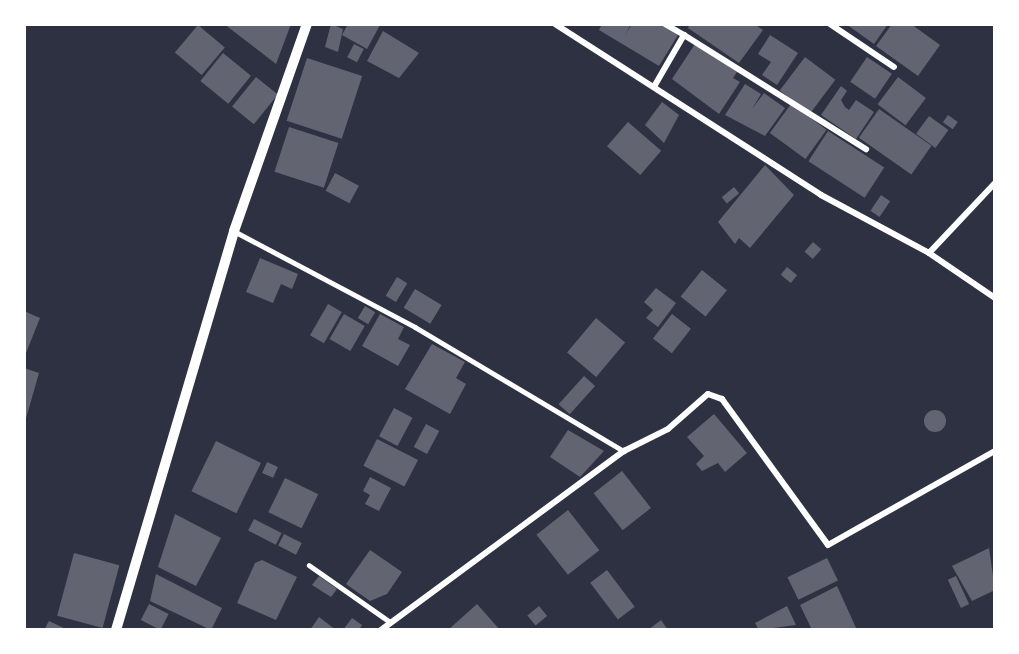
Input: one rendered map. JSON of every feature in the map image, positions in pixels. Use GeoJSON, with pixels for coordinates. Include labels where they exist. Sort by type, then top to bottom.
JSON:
{"type":"FeatureCollection","features":[{"type":"Feature","properties":{"kind":"street"},"geometry":{"type":"LineString","coordinates":[[116,630],[234,231],[307,24]]}},
{"type":"Feature","properties":{"kind":"street"},"geometry":{"type":"LineString","coordinates":[[555,24],[655,85],[821,195],[929,253],[994,296]]}},
{"type":"Feature","properties":{"kind":"street"},"geometry":{"type":"LineString","coordinates":[[665,24],[866,149]]}},
{"type":"Feature","properties":{"kind":"street"},"geometry":{"type":"LineString","coordinates":[[830,24],[894,67]]}},
{"type":"Feature","properties":{"kind":"street"},"geometry":{"type":"LineString","coordinates":[[655,85],[684,36]]}},
{"type":"Feature","properties":{"kind":"street"},"geometry":{"type":"LineString","coordinates":[[929,253],[995,183]]}},
{"type":"Feature","properties":{"kind":"street"},"geometry":{"type":"LineString","coordinates":[[381,630],[624,451],[668,429],[714,393],[828,545],[995,451]]}},
{"type":"Feature","properties":{"kind":"lane"},"geometry":{"type":"LineString","coordinates":[[234,231],[415,327],[624,451]]}},
{"type":"Feature","properties":{"kind":"lane"},"geometry":{"type":"LineString","coordinates":[[309,565],[390,622]]}},
{"type":"Feature","properties":{"kind":"building"},"geometry":{"type":"Polygon","coordinates":[[[224,24],[291,24],[276,64],[224,24]]]}},
{"type":"Feature","properties":{"kind":"building"},"geometry":{"type":"Polygon","coordinates":[[[331,24],[343,29],[338,52],[325,47],[331,24]]]}},
{"type":"Feature","properties":{"kind":"building"},"geometry":{"type":"Polygon","coordinates":[[[348,24],[380,25],[367,49],[342,35],[348,24]]]}},
{"type":"Feature","properties":{"kind":"building"},"geometry":{"type":"Polygon","coordinates":[[[602,24],[631,24],[625,35],[632,24],[661,24],[678,35],[659,66],[599,30],[602,24]]]}},
{"type":"Feature","properties":{"kind":"building"},"geometry":{"type":"Polygon","coordinates":[[[690,24],[754,24],[763,30],[739,63],[688,28],[690,24]]]}},
{"type":"Feature","properties":{"kind":"building"},"geometry":{"type":"Polygon","coordinates":[[[846,24],[888,24],[874,44],[846,24]]]}},
{"type":"Feature","properties":{"kind":"building"},"geometry":{"type":"Polygon","coordinates":[[[892,24],[911,24],[940,45],[918,76],[876,46],[892,24]]]}},
{"type":"Feature","properties":{"kind":"building"},"geometry":{"type":"Polygon","coordinates":[[[198,25],[225,47],[202,75],[175,53],[198,25]]]}},
{"type":"Feature","properties":{"kind":"building"},"geometry":{"type":"Polygon","coordinates":[[[383,31],[419,53],[399,78],[367,61],[383,31]]]}},
{"type":"Feature","properties":{"kind":"building"},"geometry":{"type":"Polygon","coordinates":[[[770,35],[798,53],[777,85],[762,75],[771,62],[758,54],[770,35]]]}},
{"type":"Feature","properties":{"kind":"building"},"geometry":{"type":"Polygon","coordinates":[[[354,44],[364,49],[357,62],[347,57],[354,44]]]}},
{"type":"Feature","properties":{"kind":"building"},"geometry":{"type":"Polygon","coordinates":[[[695,44],[737,72],[733,78],[740,82],[719,114],[672,79],[695,44]]]}},
{"type":"Feature","properties":{"kind":"building"},"geometry":{"type":"Polygon","coordinates":[[[223,53],[251,76],[228,104],[200,81],[223,53]]]}},
{"type":"Feature","properties":{"kind":"building"},"geometry":{"type":"Polygon","coordinates":[[[805,57],[835,80],[810,113],[780,91],[805,57]]]}},
{"type":"Feature","properties":{"kind":"building"},"geometry":{"type":"Polygon","coordinates":[[[867,57],[892,74],[875,99],[850,82],[867,57]]]}},
{"type":"Feature","properties":{"kind":"building"},"geometry":{"type":"Polygon","coordinates":[[[307,58],[362,76],[342,139],[287,121],[307,58]]]}},
{"type":"Feature","properties":{"kind":"building"},"geometry":{"type":"Polygon","coordinates":[[[256,77],[278,95],[254,124],[232,107],[256,77]]]}},
{"type":"Feature","properties":{"kind":"building"},"geometry":{"type":"Polygon","coordinates":[[[898,77],[926,98],[905,125],[878,104],[898,77]]]}},
{"type":"Feature","properties":{"kind":"building"},"geometry":{"type":"Polygon","coordinates":[[[745,84],[761,94],[752,109],[764,93],[785,108],[765,136],[725,115],[745,84]]]}},
{"type":"Feature","properties":{"kind":"building"},"geometry":{"type":"Polygon","coordinates":[[[841,86],[847,91],[841,100],[845,107],[849,110],[856,100],[874,112],[856,139],[821,115],[841,86]]]}},
{"type":"Feature","properties":{"kind":"building"},"geometry":{"type":"Polygon","coordinates":[[[662,102],[679,115],[664,143],[645,125],[662,102]]]}},
{"type":"Feature","properties":{"kind":"building"},"geometry":{"type":"Polygon","coordinates":[[[791,104],[827,130],[805,159],[770,133],[791,104]]]}},
{"type":"Feature","properties":{"kind":"building"},"geometry":{"type":"Polygon","coordinates":[[[879,109],[931,146],[911,174],[859,138],[879,109]]]}},
{"type":"Feature","properties":{"kind":"building"},"geometry":{"type":"Polygon","coordinates":[[[948,115],[958,122],[953,129],[943,122],[948,115]]]}},
{"type":"Feature","properties":{"kind":"building"},"geometry":{"type":"Polygon","coordinates":[[[929,116],[948,130],[935,148],[916,134],[929,116]]]}},
{"type":"Feature","properties":{"kind":"building"},"geometry":{"type":"Polygon","coordinates":[[[628,122],[661,151],[640,175],[607,146],[628,122]]]}},
{"type":"Feature","properties":{"kind":"building"},"geometry":{"type":"Polygon","coordinates":[[[289,127],[338,143],[324,188],[274,172],[289,127]]]}},
{"type":"Feature","properties":{"kind":"building"},"geometry":{"type":"Polygon","coordinates":[[[828,131],[884,167],[865,198],[808,161],[828,131]]]}},
{"type":"Feature","properties":{"kind":"building"},"geometry":{"type":"Polygon","coordinates":[[[765,165],[794,195],[750,248],[739,238],[735,244],[718,222],[765,165]]]}},
{"type":"Feature","properties":{"kind":"building"},"geometry":{"type":"Polygon","coordinates":[[[335,173],[359,186],[349,203],[326,191],[335,173]]]}},
{"type":"Feature","properties":{"kind":"building"},"geometry":{"type":"Polygon","coordinates":[[[734,187],[739,193],[727,203],[722,197],[734,187]]]}},
{"type":"Feature","properties":{"kind":"building"},"geometry":{"type":"Polygon","coordinates":[[[881,195],[890,201],[879,217],[870,211],[881,195]]]}},
{"type":"Feature","properties":{"kind":"building"},"geometry":{"type":"Polygon","coordinates":[[[813,242],[821,249],[813,259],[804,252],[813,242]]]}},
{"type":"Feature","properties":{"kind":"building"},"geometry":{"type":"Polygon","coordinates":[[[260,258],[298,274],[292,289],[281,284],[273,303],[246,292],[260,258]]]}},
{"type":"Feature","properties":{"kind":"building"},"geometry":{"type":"Polygon","coordinates":[[[787,267],[797,275],[791,283],[781,275],[787,267]]]}},
{"type":"Feature","properties":{"kind":"building"},"geometry":{"type":"Polygon","coordinates":[[[702,270],[727,290],[705,317],[681,296],[702,270]]]}},
{"type":"Feature","properties":{"kind":"building"},"geometry":{"type":"Polygon","coordinates":[[[397,277],[407,283],[396,302],[386,296],[397,277]]]}},
{"type":"Feature","properties":{"kind":"building"},"geometry":{"type":"Polygon","coordinates":[[[656,288],[676,303],[658,327],[646,318],[653,310],[644,302],[656,288]]]}},
{"type":"Feature","properties":{"kind":"building"},"geometry":{"type":"Polygon","coordinates":[[[415,289],[442,305],[430,324],[404,308],[415,289]]]}},
{"type":"Feature","properties":{"kind":"building"},"geometry":{"type":"Polygon","coordinates":[[[328,304],[342,312],[324,343],[310,335],[328,304]]]}},
{"type":"Feature","properties":{"kind":"building"},"geometry":{"type":"Polygon","coordinates":[[[365,306],[375,312],[368,324],[358,318],[365,306]]]}},
{"type":"Feature","properties":{"kind":"building"},"geometry":{"type":"Polygon","coordinates":[[[24,311],[40,318],[24,358],[24,311]]]}},
{"type":"Feature","properties":{"kind":"building"},"geometry":{"type":"Polygon","coordinates":[[[344,314],[365,326],[350,351],[330,339],[344,314]]]}},
{"type":"Feature","properties":{"kind":"building"},"geometry":{"type":"Polygon","coordinates":[[[380,314],[404,327],[398,339],[410,345],[398,366],[362,346],[380,314]]]}},
{"type":"Feature","properties":{"kind":"building"},"geometry":{"type":"Polygon","coordinates":[[[672,314],[691,329],[672,353],[653,338],[672,314]]]}},
{"type":"Feature","properties":{"kind":"building"},"geometry":{"type":"Polygon","coordinates":[[[596,318],[625,342],[596,377],[567,352],[596,318]]]}},
{"type":"Feature","properties":{"kind":"building"},"geometry":{"type":"Polygon","coordinates":[[[432,344],[465,362],[456,378],[466,384],[450,414],[405,389],[432,344]]]}},
{"type":"Feature","properties":{"kind":"building"},"geometry":{"type":"Polygon","coordinates":[[[24,368],[39,373],[25,422],[24,422],[24,368]]]}},
{"type":"Feature","properties":{"kind":"building"},"geometry":{"type":"Polygon","coordinates":[[[584,376],[595,386],[570,414],[559,404],[584,376]]]}},
{"type":"Feature","properties":{"kind":"building"},"geometry":{"type":"Polygon","coordinates":[[[394,408],[413,418],[398,446],[379,436],[394,408]]]}},
{"type":"Feature","properties":{"kind":"building"},"geometry":{"type":"Polygon","coordinates":[[[935,410],[943,413],[946,421],[943,429],[935,432],[927,429],[924,421],[927,413],[935,410]]]}},
{"type":"Feature","properties":{"kind":"building"},"geometry":{"type":"Polygon","coordinates":[[[714,414],[747,453],[725,472],[718,463],[702,471],[696,464],[704,456],[687,437],[714,414]]]}},
{"type":"Feature","properties":{"kind":"building"},"geometry":{"type":"Polygon","coordinates":[[[426,424],[439,431],[427,454],[414,447],[426,424]]]}},
{"type":"Feature","properties":{"kind":"building"},"geometry":{"type":"Polygon","coordinates":[[[568,430],[604,451],[580,477],[550,457],[568,430]]]}},
{"type":"Feature","properties":{"kind":"building"},"geometry":{"type":"Polygon","coordinates":[[[377,439],[418,460],[404,487],[363,466],[377,439]]]}},
{"type":"Feature","properties":{"kind":"building"},"geometry":{"type":"Polygon","coordinates":[[[216,441],[261,463],[236,513],[191,491],[216,441]]]}},
{"type":"Feature","properties":{"kind":"building"},"geometry":{"type":"Polygon","coordinates":[[[267,462],[278,467],[273,478],[262,473],[267,462]]]}},
{"type":"Feature","properties":{"kind":"building"},"geometry":{"type":"Polygon","coordinates":[[[622,471],[651,508],[623,530],[594,493],[622,471]]]}},
{"type":"Feature","properties":{"kind":"building"},"geometry":{"type":"Polygon","coordinates":[[[370,477],[391,488],[379,511],[365,504],[370,495],[363,491],[370,477]]]}},
{"type":"Feature","properties":{"kind":"building"},"geometry":{"type":"Polygon","coordinates":[[[285,478],[318,494],[302,528],[268,512],[285,478]]]}},
{"type":"Feature","properties":{"kind":"building"},"geometry":{"type":"Polygon","coordinates":[[[568,510],[599,550],[568,575],[536,535],[568,510]]]}},
{"type":"Feature","properties":{"kind":"building"},"geometry":{"type":"Polygon","coordinates":[[[175,514],[221,538],[196,586],[158,567],[175,514]]]}},
{"type":"Feature","properties":{"kind":"building"},"geometry":{"type":"Polygon","coordinates":[[[254,519],[282,533],[276,545],[248,531],[254,519]]]}},
{"type":"Feature","properties":{"kind":"building"},"geometry":{"type":"Polygon","coordinates":[[[284,534],[302,543],[296,555],[278,546],[284,534]]]}},
{"type":"Feature","properties":{"kind":"building"},"geometry":{"type":"Polygon","coordinates":[[[989,548],[995,590],[972,601],[952,566],[989,548]]]}},
{"type":"Feature","properties":{"kind":"building"},"geometry":{"type":"Polygon","coordinates":[[[370,550],[402,572],[387,594],[370,601],[346,584],[370,550]]]}},
{"type":"Feature","properties":{"kind":"building"},"geometry":{"type":"Polygon","coordinates":[[[74,553],[119,565],[103,628],[57,616],[74,553]]]}},
{"type":"Feature","properties":{"kind":"building"},"geometry":{"type":"Polygon","coordinates":[[[827,558],[838,580],[798,600],[787,577],[827,558]]]}},
{"type":"Feature","properties":{"kind":"building"},"geometry":{"type":"Polygon","coordinates":[[[262,560],[297,577],[276,620],[237,603],[255,563],[262,560]]]}},
{"type":"Feature","properties":{"kind":"building"},"geometry":{"type":"Polygon","coordinates":[[[607,570],[635,607],[618,619],[590,583],[607,570]]]}},
{"type":"Feature","properties":{"kind":"building"},"geometry":{"type":"Polygon","coordinates":[[[156,574],[222,608],[211,630],[150,601],[156,574]]]}},
{"type":"Feature","properties":{"kind":"building"},"geometry":{"type":"Polygon","coordinates":[[[319,576],[337,589],[331,597],[312,585],[319,576]]]}},
{"type":"Feature","properties":{"kind":"building"},"geometry":{"type":"Polygon","coordinates":[[[956,576],[969,604],[961,608],[948,580],[956,576]]]}},
{"type":"Feature","properties":{"kind":"building"},"geometry":{"type":"Polygon","coordinates":[[[837,586],[857,630],[812,630],[800,605],[837,586]]]}},
{"type":"Feature","properties":{"kind":"building"},"geometry":{"type":"Polygon","coordinates":[[[149,604],[169,614],[160,630],[141,620],[149,604]]]}},
{"type":"Feature","properties":{"kind":"building"},"geometry":{"type":"Polygon","coordinates":[[[477,604],[500,630],[448,630],[477,604]]]}},
{"type":"Feature","properties":{"kind":"building"},"geometry":{"type":"Polygon","coordinates":[[[539,606],[547,616],[536,626],[527,615],[539,606]]]}},
{"type":"Feature","properties":{"kind":"building"},"geometry":{"type":"Polygon","coordinates":[[[787,606],[796,625],[759,630],[755,623],[787,606]]]}},
{"type":"Feature","properties":{"kind":"building"},"geometry":{"type":"Polygon","coordinates":[[[319,617],[336,630],[310,630],[319,617]]]}},
{"type":"Feature","properties":{"kind":"building"},"geometry":{"type":"Polygon","coordinates":[[[352,618],[362,625],[359,630],[343,630],[352,618]]]}},
{"type":"Feature","properties":{"kind":"building"},"geometry":{"type":"Polygon","coordinates":[[[661,620],[668,630],[648,630],[661,620]]]}},
{"type":"Feature","properties":{"kind":"building"},"geometry":{"type":"Polygon","coordinates":[[[49,621],[68,630],[44,630],[49,621]]]}}]}
